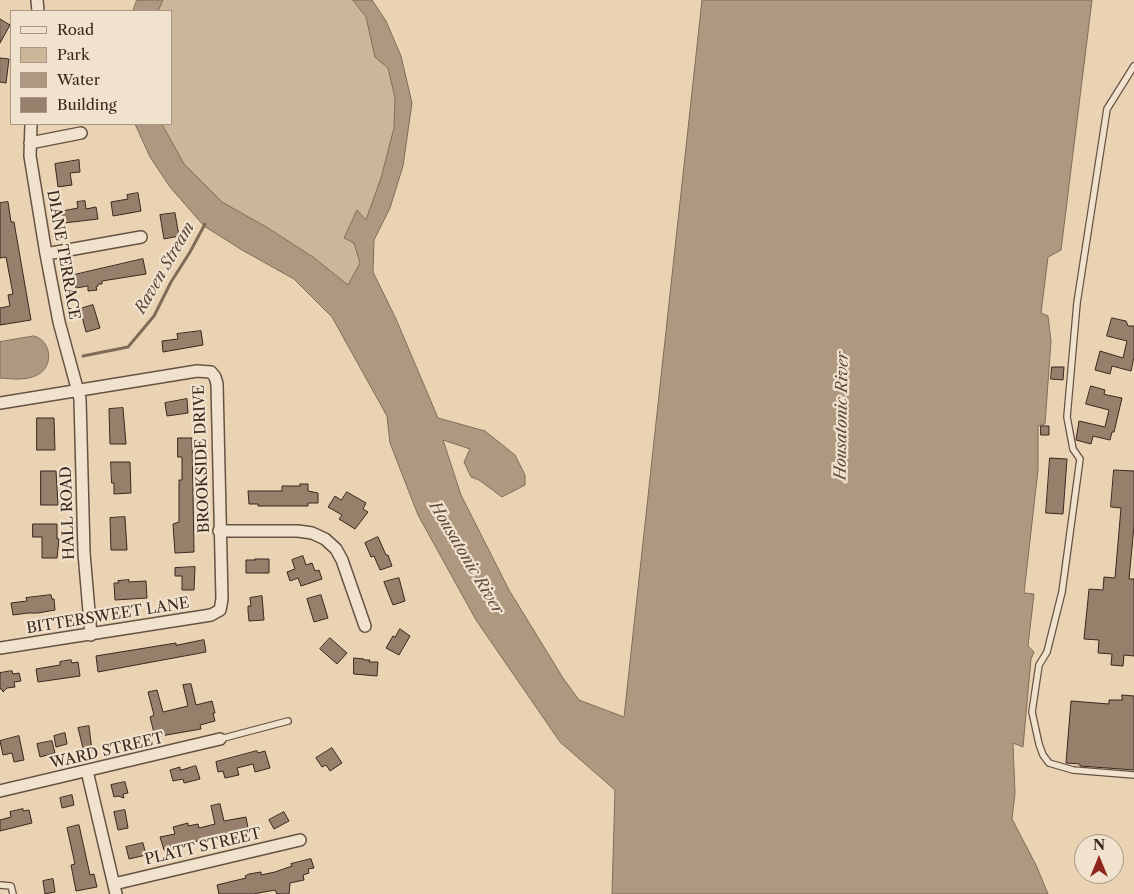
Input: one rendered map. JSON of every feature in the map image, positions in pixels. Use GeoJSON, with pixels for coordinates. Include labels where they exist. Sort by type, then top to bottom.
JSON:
{"type":"FeatureCollection","features":[{"type":"Feature","properties":{"kind":"street","name":"DIANE TERRACE"},"geometry":{"type":"LineString","coordinates":[[31,125],[30,156],[46,254],[59,322],[78,390]]}},
{"type":"Feature","properties":{"kind":"street"},"geometry":{"type":"LineString","coordinates":[[30,143],[82,134]]}},
{"type":"Feature","properties":{"kind":"street"},"geometry":{"type":"LineString","coordinates":[[46,254],[141,237]]}},
{"type":"Feature","properties":{"kind":"street","name":"BROOKSIDE DRIVE"},"geometry":{"type":"LineString","coordinates":[[0,403],[201,370],[208,370],[213,374],[216,384],[222,599],[220,610]]}},
{"type":"Feature","properties":{"kind":"street","name":"HALL ROAD"},"geometry":{"type":"LineString","coordinates":[[78,390],[80,399],[84,553],[91,634]]}},
{"type":"Feature","properties":{"kind":"street"},"geometry":{"type":"LineString","coordinates":[[219,531],[298,531],[312,533],[325,540],[336,549],[342,560],[365,626]]}},
{"type":"Feature","properties":{"kind":"street","name":"BITTERSWEET LANE"},"geometry":{"type":"LineString","coordinates":[[0,648],[211,615],[220,610]]}},
{"type":"Feature","properties":{"kind":"street","name":"WARD STREET"},"geometry":{"type":"LineString","coordinates":[[0,791],[220,739]]}},
{"type":"Feature","properties":{"kind":"street"},"geometry":{"type":"LineString","coordinates":[[87,771],[115,889]]}},
{"type":"Feature","properties":{"kind":"street","name":"PLATT STREET"},"geometry":{"type":"LineString","coordinates":[[115,889],[300,840]]}},
{"type":"Feature","properties":{"kind":"lane"},"geometry":{"type":"LineString","coordinates":[[1134,66],[1106,109],[1077,303],[1067,417],[1073,449],[1080,459],[1062,592],[1047,652],[1039,665],[1032,712],[1043,756],[1050,763],[1073,770],[1134,775]]}},
{"type":"Feature","properties":{"kind":"lane"},"geometry":{"type":"LineString","coordinates":[[220,739],[288,722]]}},
{"type":"Feature","properties":{"kind":"lane"},"geometry":{"type":"LineString","coordinates":[[0,885],[11,886],[13,894]]}},
{"type":"Feature","properties":{"kind":"green space"},"geometry":{"type":"Polygon","coordinates":[[[163,0],[353,0],[366,17],[375,57],[388,68],[395,98],[394,128],[381,178],[366,221],[357,210],[344,238],[354,243],[360,263],[348,285],[313,257],[268,228],[222,202],[184,164],[163,125],[172,125],[172,10],[158,10],[163,0]]]}},
{"type":"Feature","properties":{"kind":"water"},"geometry":{"type":"Polygon","coordinates":[[[137,0],[163,0],[158,10],[133,10],[137,0]]]}},
{"type":"Feature","properties":{"kind":"water","name":"Housatonic River"},"geometry":{"type":"Polygon","coordinates":[[[353,0],[372,0],[386,21],[401,56],[412,103],[403,166],[390,208],[374,240],[373,272],[396,319],[438,418],[485,431],[515,455],[525,475],[525,485],[502,497],[479,480],[471,477],[464,462],[470,449],[443,440],[461,495],[509,590],[563,678],[579,700],[624,717],[702,0],[1092,0],[1061,250],[1048,257],[1041,313],[1048,316],[1051,341],[1045,424],[1038,426],[1038,470],[1024,593],[1034,594],[1028,646],[1034,652],[1031,659],[1023,747],[1013,743],[1015,793],[1012,819],[1036,865],[1048,894],[612,894],[615,790],[560,742],[476,620],[418,515],[390,443],[387,416],[332,317],[294,279],[204,226],[170,187],[150,157],[135,125],[163,125],[184,164],[222,202],[268,228],[313,257],[348,285],[360,263],[354,243],[344,238],[357,210],[366,220],[381,178],[394,128],[395,98],[388,68],[375,57],[366,17],[353,0]]]}},
{"type":"Feature","properties":{"kind":"water"},"geometry":{"type":"Polygon","coordinates":[[[34,336],[44,342],[49,353],[44,370],[30,378],[0,378],[0,342],[34,336]]]}},
{"type":"Feature","properties":{"kind":"building"},"geometry":{"type":"Polygon","coordinates":[[[0,19],[10,25],[0,43],[0,19]]]}},
{"type":"Feature","properties":{"kind":"building"},"geometry":{"type":"Polygon","coordinates":[[[0,58],[9,59],[6,83],[0,82],[0,58]]]}},
{"type":"Feature","properties":{"kind":"building"},"geometry":{"type":"Polygon","coordinates":[[[79,160],[80,172],[70,173],[72,185],[58,187],[55,164],[79,160]]]}},
{"type":"Feature","properties":{"kind":"building"},"geometry":{"type":"Polygon","coordinates":[[[138,193],[141,211],[113,216],[111,202],[128,199],[127,195],[138,193]]]}},
{"type":"Feature","properties":{"kind":"building"},"geometry":{"type":"Polygon","coordinates":[[[85,201],[86,209],[96,207],[98,219],[64,223],[62,211],[78,208],[77,202],[85,201]]]}},
{"type":"Feature","properties":{"kind":"building"},"geometry":{"type":"Polygon","coordinates":[[[8,202],[11,222],[14,222],[31,320],[0,325],[0,308],[10,306],[8,295],[13,294],[6,257],[0,258],[0,203],[8,202]]]}},
{"type":"Feature","properties":{"kind":"building"},"geometry":{"type":"Polygon","coordinates":[[[175,213],[179,236],[164,239],[160,215],[175,213]]]}},
{"type":"Feature","properties":{"kind":"building"},"geometry":{"type":"Polygon","coordinates":[[[143,259],[146,274],[102,281],[102,284],[98,284],[96,287],[97,290],[88,291],[88,286],[76,288],[74,275],[143,259]]]}},
{"type":"Feature","properties":{"kind":"building"},"geometry":{"type":"Polygon","coordinates":[[[93,305],[100,328],[86,332],[80,309],[93,305]]]}},
{"type":"Feature","properties":{"kind":"building"},"geometry":{"type":"Polygon","coordinates":[[[1112,318],[1126,321],[1128,326],[1134,326],[1134,357],[1131,371],[1112,366],[1110,374],[1095,370],[1100,351],[1123,358],[1127,341],[1107,336],[1112,318]]]}},
{"type":"Feature","properties":{"kind":"building"},"geometry":{"type":"Polygon","coordinates":[[[201,331],[203,345],[163,352],[162,341],[178,339],[177,334],[201,331]]]}},
{"type":"Feature","properties":{"kind":"building"},"geometry":{"type":"Polygon","coordinates":[[[1052,367],[1064,367],[1063,380],[1051,379],[1052,367]]]}},
{"type":"Feature","properties":{"kind":"building"},"geometry":{"type":"Polygon","coordinates":[[[1091,386],[1105,390],[1104,394],[1122,398],[1114,432],[1112,432],[1110,440],[1093,436],[1091,444],[1076,440],[1079,421],[1105,427],[1109,410],[1086,404],[1091,386]]]}},
{"type":"Feature","properties":{"kind":"building"},"geometry":{"type":"Polygon","coordinates":[[[187,399],[188,413],[167,416],[165,403],[187,399]]]}},
{"type":"Feature","properties":{"kind":"building"},"geometry":{"type":"Polygon","coordinates":[[[123,408],[126,444],[110,444],[109,409],[123,408]]]}},
{"type":"Feature","properties":{"kind":"building"},"geometry":{"type":"Polygon","coordinates":[[[37,418],[54,418],[55,450],[37,450],[37,418]]]}},
{"type":"Feature","properties":{"kind":"building"},"geometry":{"type":"Polygon","coordinates":[[[1041,426],[1049,426],[1049,435],[1041,435],[1041,426]]]}},
{"type":"Feature","properties":{"kind":"building"},"geometry":{"type":"Polygon","coordinates":[[[178,438],[192,438],[194,552],[175,553],[173,524],[179,522],[179,480],[182,480],[182,457],[178,457],[178,438]]]}},
{"type":"Feature","properties":{"kind":"building"},"geometry":{"type":"Polygon","coordinates":[[[1050,458],[1067,459],[1063,514],[1046,513],[1050,458]]]}},
{"type":"Feature","properties":{"kind":"building"},"geometry":{"type":"Polygon","coordinates":[[[111,462],[130,462],[131,493],[114,494],[111,462]]]}},
{"type":"Feature","properties":{"kind":"building"},"geometry":{"type":"Polygon","coordinates":[[[1114,470],[1134,471],[1134,526],[1129,579],[1134,579],[1134,656],[1124,655],[1123,666],[1111,665],[1112,654],[1098,653],[1099,640],[1084,639],[1089,589],[1103,590],[1104,577],[1115,578],[1121,508],[1111,507],[1114,470]]]}},
{"type":"Feature","properties":{"kind":"building"},"geometry":{"type":"Polygon","coordinates":[[[41,471],[56,471],[58,505],[41,505],[41,471]]]}},
{"type":"Feature","properties":{"kind":"building"},"geometry":{"type":"Polygon","coordinates":[[[300,484],[308,484],[308,491],[318,493],[318,503],[308,503],[308,506],[258,506],[258,504],[249,504],[248,491],[282,491],[282,486],[300,486],[300,484]]]}},
{"type":"Feature","properties":{"kind":"building"},"geometry":{"type":"Polygon","coordinates":[[[347,492],[366,503],[363,509],[368,512],[355,529],[339,519],[342,515],[328,507],[335,496],[341,500],[347,492]]]}},
{"type":"Feature","properties":{"kind":"building"},"geometry":{"type":"Polygon","coordinates":[[[125,517],[127,550],[111,550],[110,518],[125,517]]]}},
{"type":"Feature","properties":{"kind":"building"},"geometry":{"type":"Polygon","coordinates":[[[33,524],[57,524],[57,539],[59,539],[57,558],[42,558],[42,537],[33,537],[33,524]]]}},
{"type":"Feature","properties":{"kind":"building"},"geometry":{"type":"Polygon","coordinates":[[[378,537],[392,566],[380,570],[374,556],[371,557],[365,543],[378,537]]]}},
{"type":"Feature","properties":{"kind":"building"},"geometry":{"type":"Polygon","coordinates":[[[303,556],[306,565],[312,563],[315,571],[319,570],[322,579],[301,586],[298,578],[290,581],[287,572],[295,569],[292,560],[303,556]]]}},
{"type":"Feature","properties":{"kind":"building"},"geometry":{"type":"Polygon","coordinates":[[[269,559],[269,573],[246,573],[246,560],[269,559]]]}},
{"type":"Feature","properties":{"kind":"building"},"geometry":{"type":"Polygon","coordinates":[[[195,567],[194,590],[182,590],[182,576],[175,576],[175,568],[195,567]]]}},
{"type":"Feature","properties":{"kind":"building"},"geometry":{"type":"Polygon","coordinates":[[[399,578],[405,601],[393,605],[384,582],[399,578]]]}},
{"type":"Feature","properties":{"kind":"building"},"geometry":{"type":"Polygon","coordinates":[[[129,580],[129,582],[146,581],[147,598],[115,600],[114,583],[129,580]]]}},
{"type":"Feature","properties":{"kind":"building"},"geometry":{"type":"Polygon","coordinates":[[[51,595],[52,599],[54,599],[55,610],[13,615],[11,603],[27,601],[26,598],[51,595]]]}},
{"type":"Feature","properties":{"kind":"building"},"geometry":{"type":"Polygon","coordinates":[[[321,595],[328,618],[314,622],[307,599],[321,595]]]}},
{"type":"Feature","properties":{"kind":"building"},"geometry":{"type":"Polygon","coordinates":[[[262,596],[264,620],[249,621],[248,606],[251,606],[250,598],[262,596]]]}},
{"type":"Feature","properties":{"kind":"building"},"geometry":{"type":"Polygon","coordinates":[[[400,629],[410,636],[399,655],[386,648],[400,629]]]}},
{"type":"Feature","properties":{"kind":"building"},"geometry":{"type":"Polygon","coordinates":[[[330,638],[347,653],[337,664],[320,649],[330,638]]]}},
{"type":"Feature","properties":{"kind":"building"},"geometry":{"type":"Polygon","coordinates":[[[204,640],[206,652],[98,672],[96,656],[204,640]]]}},
{"type":"Feature","properties":{"kind":"building"},"geometry":{"type":"Polygon","coordinates":[[[354,658],[378,662],[377,676],[354,674],[354,658]]]}},
{"type":"Feature","properties":{"kind":"building"},"geometry":{"type":"Polygon","coordinates":[[[71,660],[72,663],[78,662],[80,676],[38,682],[36,669],[60,665],[60,662],[71,660]]]}},
{"type":"Feature","properties":{"kind":"building"},"geometry":{"type":"Polygon","coordinates":[[[12,671],[13,674],[19,673],[21,681],[14,682],[15,687],[7,688],[3,692],[0,689],[0,673],[12,671]]]}},
{"type":"Feature","properties":{"kind":"building"},"geometry":{"type":"Polygon","coordinates":[[[191,684],[196,705],[212,701],[215,721],[200,725],[201,729],[155,737],[150,717],[154,715],[148,692],[157,690],[163,712],[188,706],[183,685],[191,684]]]}},
{"type":"Feature","properties":{"kind":"building"},"geometry":{"type":"Polygon","coordinates":[[[1122,695],[1134,696],[1134,770],[1080,766],[1080,764],[1066,763],[1071,701],[1109,704],[1109,700],[1122,700],[1122,695]]]}},
{"type":"Feature","properties":{"kind":"building"},"geometry":{"type":"Polygon","coordinates":[[[89,726],[92,751],[84,752],[78,728],[89,726]]]}},
{"type":"Feature","properties":{"kind":"building"},"geometry":{"type":"Polygon","coordinates":[[[65,733],[67,744],[56,747],[54,736],[65,733]]]}},
{"type":"Feature","properties":{"kind":"building"},"geometry":{"type":"Polygon","coordinates":[[[19,736],[24,760],[14,762],[12,753],[3,755],[0,741],[19,736]]]}},
{"type":"Feature","properties":{"kind":"building"},"geometry":{"type":"Polygon","coordinates":[[[52,741],[55,753],[40,757],[37,744],[52,741]]]}},
{"type":"Feature","properties":{"kind":"building"},"geometry":{"type":"Polygon","coordinates":[[[332,748],[342,763],[330,771],[326,765],[322,767],[316,758],[332,748]]]}},
{"type":"Feature","properties":{"kind":"building"},"geometry":{"type":"Polygon","coordinates":[[[257,751],[258,753],[265,751],[270,768],[255,772],[253,764],[237,768],[239,775],[225,778],[223,771],[218,772],[216,762],[257,751]]]}},
{"type":"Feature","properties":{"kind":"building"},"geometry":{"type":"Polygon","coordinates":[[[196,766],[200,779],[184,783],[183,779],[173,781],[170,770],[180,767],[180,770],[196,766]]]}},
{"type":"Feature","properties":{"kind":"building"},"geometry":{"type":"Polygon","coordinates":[[[125,782],[128,793],[123,794],[124,798],[114,797],[111,785],[125,782]]]}},
{"type":"Feature","properties":{"kind":"building"},"geometry":{"type":"Polygon","coordinates":[[[72,795],[74,805],[62,808],[60,798],[72,795]]]}},
{"type":"Feature","properties":{"kind":"building"},"geometry":{"type":"Polygon","coordinates":[[[220,804],[224,821],[246,817],[248,828],[164,850],[160,837],[175,834],[173,827],[188,823],[188,826],[198,824],[199,828],[215,824],[211,806],[220,804]]]}},
{"type":"Feature","properties":{"kind":"building"},"geometry":{"type":"Polygon","coordinates":[[[23,809],[23,811],[29,810],[32,823],[0,831],[0,820],[11,817],[10,812],[23,809]]]}},
{"type":"Feature","properties":{"kind":"building"},"geometry":{"type":"Polygon","coordinates":[[[125,810],[128,828],[118,830],[114,812],[125,810]]]}},
{"type":"Feature","properties":{"kind":"building"},"geometry":{"type":"Polygon","coordinates":[[[284,812],[289,821],[274,829],[269,820],[284,812]]]}},
{"type":"Feature","properties":{"kind":"building"},"geometry":{"type":"Polygon","coordinates":[[[79,825],[90,875],[94,874],[97,887],[76,891],[71,865],[75,864],[67,828],[79,825]]]}},
{"type":"Feature","properties":{"kind":"building"},"geometry":{"type":"Polygon","coordinates":[[[143,843],[146,855],[129,859],[126,847],[143,843]]]}},
{"type":"Feature","properties":{"kind":"building"},"geometry":{"type":"Polygon","coordinates":[[[311,859],[314,868],[308,869],[309,873],[303,875],[304,880],[290,883],[289,894],[277,894],[275,890],[253,894],[219,894],[217,885],[246,878],[245,876],[249,874],[261,872],[261,875],[275,872],[292,866],[291,864],[311,859]]]}},
{"type":"Feature","properties":{"kind":"building"},"geometry":{"type":"Polygon","coordinates":[[[53,879],[55,892],[45,894],[43,881],[53,879]]]}},
{"type":"Feature","properties":{"kind":"waterway","name":"Raven Stream"},"geometry":{"type":"LineString","coordinates":[[83,356],[128,347],[154,316],[171,282],[205,224]]}}]}
